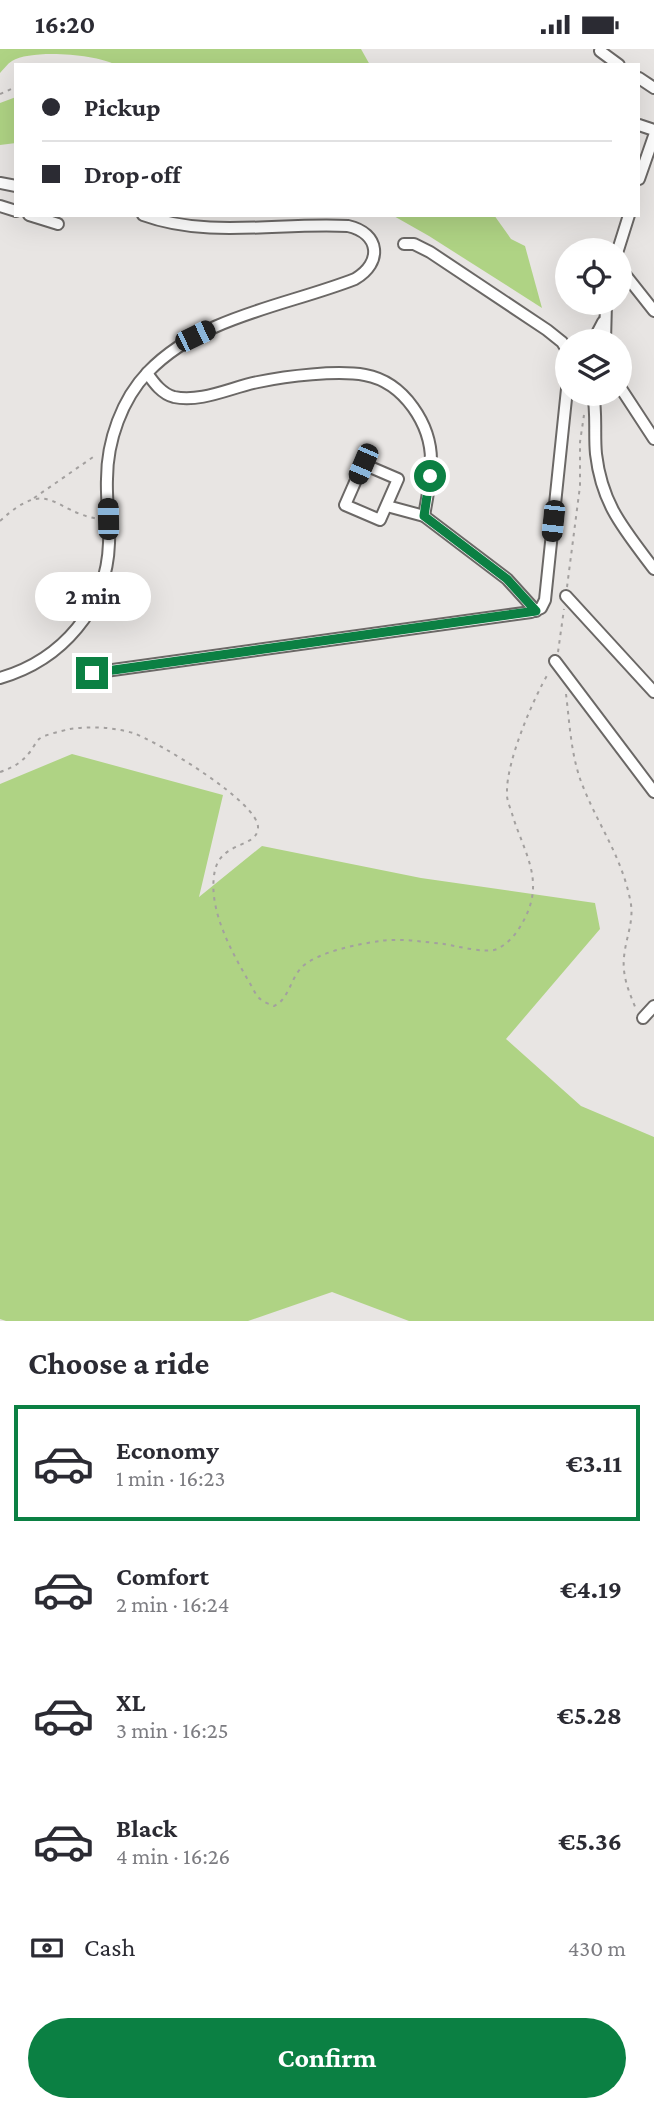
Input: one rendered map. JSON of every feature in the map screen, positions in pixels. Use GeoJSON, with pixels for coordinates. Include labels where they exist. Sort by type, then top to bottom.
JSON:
{"type":"FeatureCollection","features":[{"type":"Feature","properties":{"kind":"street"},"geometry":{"type":"LineString","coordinates":[[600,51],[616,63]]}},
{"type":"Feature","properties":{"kind":"street"},"geometry":{"type":"LineString","coordinates":[[640,176],[654,136]]}},
{"type":"Feature","properties":{"kind":"street"},"geometry":{"type":"LineString","coordinates":[[35,217],[58,224]]}},
{"type":"Feature","properties":{"kind":"street"},"geometry":{"type":"LineString","coordinates":[[0,678],[45,659],[64,643],[87,615],[97,597],[106,567],[109,543],[107,477],[110,445],[121,414],[147,373],[180,346],[209,329],[355,279],[370,266],[374,251],[368,234],[348,226],[199,228],[172,225],[149,217]]}},
{"type":"Feature","properties":{"kind":"street"},"geometry":{"type":"LineString","coordinates":[[622,238],[628,217]]}},
{"type":"Feature","properties":{"kind":"street"},"geometry":{"type":"LineString","coordinates":[[404,244],[414,244],[430,252],[555,336]]}},
{"type":"Feature","properties":{"kind":"street"},"geometry":{"type":"LineString","coordinates":[[632,283],[654,311]]}},
{"type":"Feature","properties":{"kind":"street"},"geometry":{"type":"LineString","coordinates":[[604,329],[605,315]]}},
{"type":"Feature","properties":{"kind":"street"},"geometry":{"type":"LineString","coordinates":[[600,329],[604,321]]}},
{"type":"Feature","properties":{"kind":"street"},"geometry":{"type":"LineString","coordinates":[[147,373],[166,394],[187,398],[292,377],[359,374],[382,381],[411,405],[425,429],[431,463],[424,516]]}},
{"type":"Feature","properties":{"kind":"street"},"geometry":{"type":"LineString","coordinates":[[632,405],[654,439]]}},
{"type":"Feature","properties":{"kind":"street"},"geometry":{"type":"LineString","coordinates":[[92,673],[536,611],[545,600],[565,406]]}},
{"type":"Feature","properties":{"kind":"street"},"geometry":{"type":"LineString","coordinates":[[594,406],[601,488],[620,523],[654,569]]}},
{"type":"Feature","properties":{"kind":"street"},"geometry":{"type":"LineString","coordinates":[[363,464],[398,479],[387,506],[380,520],[345,505],[363,464]]}},
{"type":"Feature","properties":{"kind":"street"},"geometry":{"type":"LineString","coordinates":[[387,506],[424,516],[507,579],[536,611]]}},
{"type":"Feature","properties":{"kind":"street"},"geometry":{"type":"LineString","coordinates":[[566,596],[654,692]]}},
{"type":"Feature","properties":{"kind":"street"},"geometry":{"type":"LineString","coordinates":[[555,661],[654,792]]}},
{"type":"Feature","properties":{"kind":"street"},"geometry":{"type":"LineString","coordinates":[[643,1018],[654,1006]]}},
{"type":"Feature","properties":{"kind":"path"},"geometry":{"type":"LineString","coordinates":[[0,521],[11,510],[96,455]]}},
{"type":"Feature","properties":{"kind":"path"},"geometry":{"type":"LineString","coordinates":[[33,498],[49,499],[91,518],[108,519]]}},
{"type":"Feature","properties":{"kind":"path"},"geometry":{"type":"LineString","coordinates":[[0,772],[18,766],[40,738],[68,730],[103,727],[150,739],[211,778],[237,799],[256,818],[258,828],[255,836],[247,843],[222,854],[215,870],[215,900],[228,944],[260,999],[274,1006],[285,997],[293,978],[314,958],[383,940],[494,951],[507,943],[520,927],[532,903],[534,883],[530,861],[506,795],[508,776],[540,687],[555,661]]}},
{"type":"Feature","properties":{"kind":"green space"},"geometry":{"type":"Polygon","coordinates":[[[0,49],[361,49],[369,63],[111,63],[94,58],[48,54],[21,57],[10,62],[0,73],[0,49]]]}},
{"type":"Feature","properties":{"kind":"green space"},"geometry":{"type":"Polygon","coordinates":[[[14,98],[14,143],[0,145],[0,103],[14,98]]]}},
{"type":"Feature","properties":{"kind":"green space"},"geometry":{"type":"Polygon","coordinates":[[[396,217],[495,217],[511,239],[525,246],[542,308],[396,217]]]}},
{"type":"Feature","properties":{"kind":"green space"},"geometry":{"type":"Polygon","coordinates":[[[72,754],[223,795],[199,897],[262,846],[421,878],[595,903],[600,929],[506,1039],[581,1106],[654,1137],[654,1321],[409,1321],[332,1292],[248,1321],[0,1319],[0,784],[72,754]]]}},
{"type":"Feature","properties":{"kind":"route"},"geometry":{"type":"LineString","coordinates":[[92,673],[536,611],[507,579],[424,516],[430,476]]}}]}
